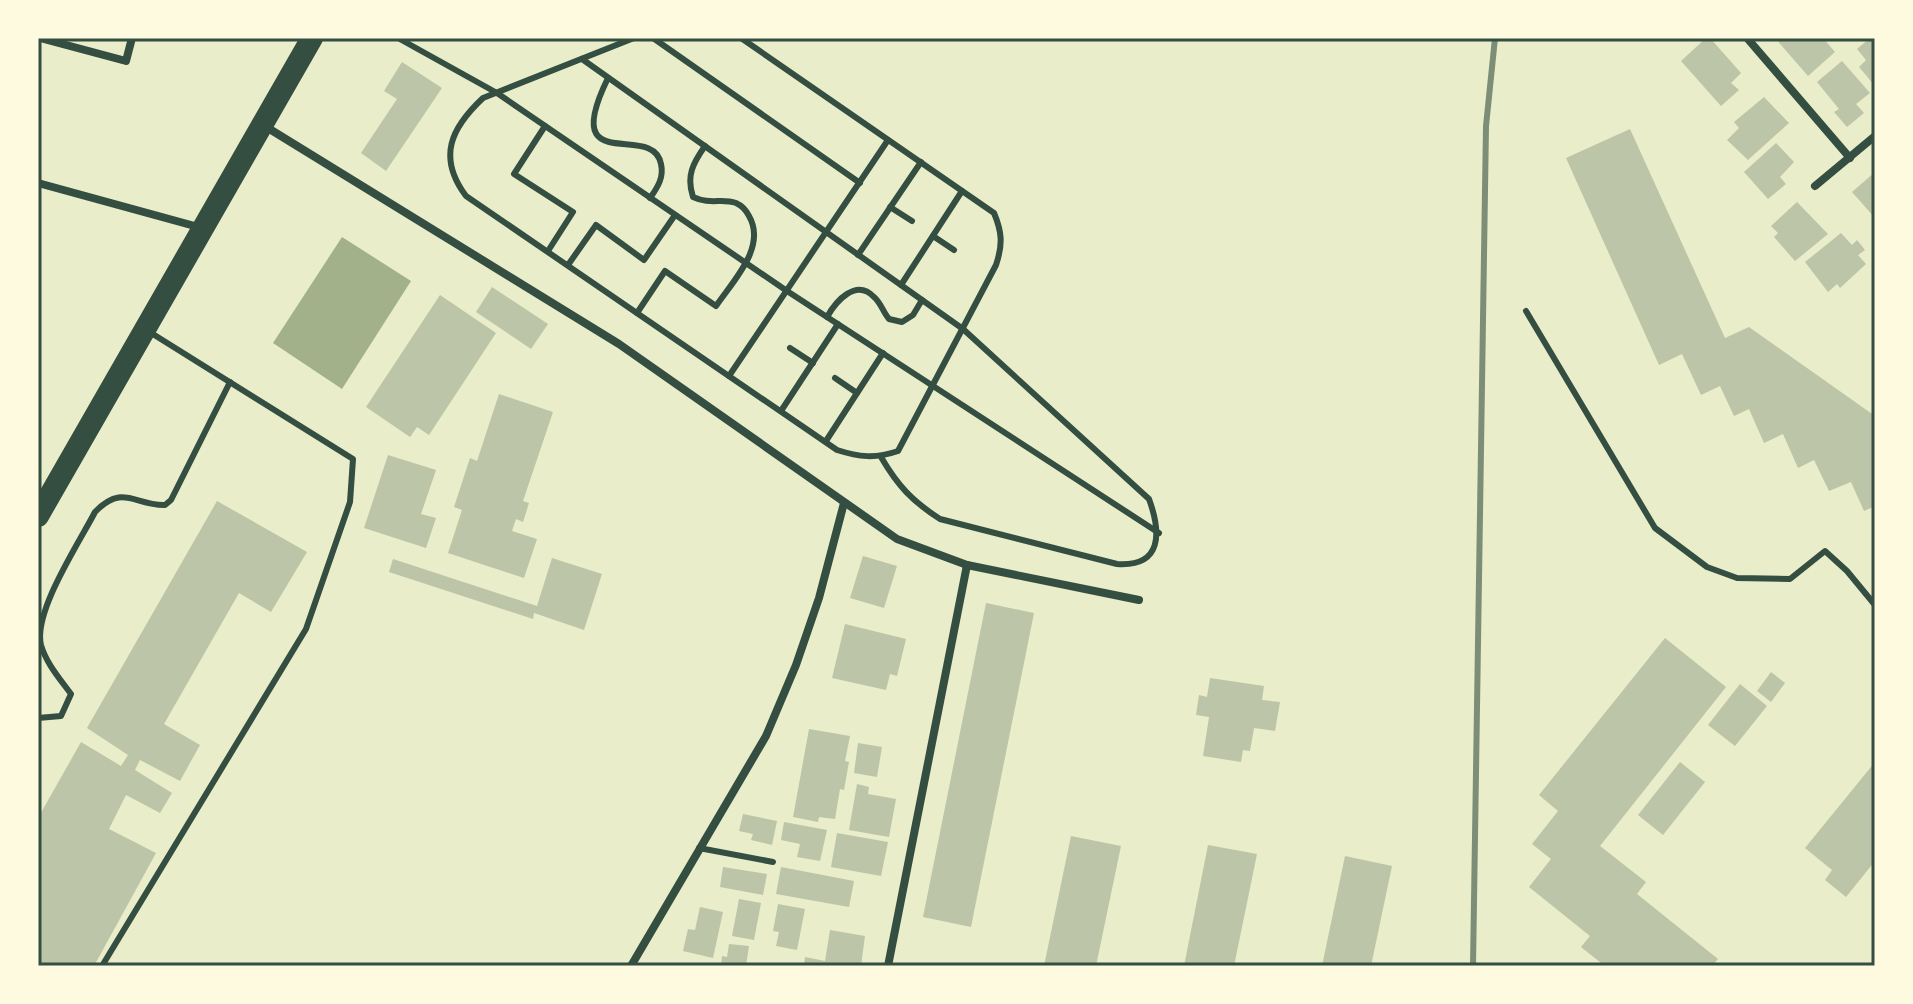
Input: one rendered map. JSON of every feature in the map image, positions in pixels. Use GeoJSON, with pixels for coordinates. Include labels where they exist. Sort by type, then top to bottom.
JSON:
{"type":"FeatureCollection","features":[{"type":"Feature","properties":{"kind":"highway"},"geometry":{"type":"LineString","coordinates":[[38,516],[312,38]]}},
{"type":"Feature","properties":{"kind":"street"},"geometry":{"type":"LineString","coordinates":[[40,38],[126,61],[132,38]]}},
{"type":"Feature","properties":{"kind":"street"},"geometry":{"type":"LineString","coordinates":[[1747,38],[1850,158]]}},
{"type":"Feature","properties":{"kind":"street"},"geometry":{"type":"LineString","coordinates":[[262,125],[619,344],[897,539],[967,565],[1139,600]]}},
{"type":"Feature","properties":{"kind":"street"},"geometry":{"type":"LineString","coordinates":[[1815,186],[1875,136]]}},
{"type":"Feature","properties":{"kind":"street"},"geometry":{"type":"LineString","coordinates":[[38,183],[203,228]]}},
{"type":"Feature","properties":{"kind":"street"},"geometry":{"type":"LineString","coordinates":[[631,966],[766,736],[796,665],[819,598],[844,503]]}},
{"type":"Feature","properties":{"kind":"street"},"geometry":{"type":"LineString","coordinates":[[888,966],[967,565]]}},
{"type":"Feature","properties":{"kind":"lane"},"geometry":{"type":"LineString","coordinates":[[398,38],[497,93],[787,291],[1159,533]]}},
{"type":"Feature","properties":{"kind":"lane"},"geometry":{"type":"LineString","coordinates":[[634,38],[483,98],[458,125],[452,139],[451,161],[455,181],[466,196],[837,450],[858,457],[881,457],[898,451],[996,265],[1002,246],[1001,230],[994,213],[741,38]]}},
{"type":"Feature","properties":{"kind":"lane"},"geometry":{"type":"LineString","coordinates":[[653,38],[860,183]]}},
{"type":"Feature","properties":{"kind":"lane"},"geometry":{"type":"LineString","coordinates":[[582,59],[963,329],[1149,499],[1159,533],[1152,552],[1144,560],[1131,565],[940,519],[920,506],[898,485],[881,457]]}},
{"type":"Feature","properties":{"kind":"lane"},"geometry":{"type":"LineString","coordinates":[[608,78],[595,105],[595,129],[598,136],[608,142],[645,145],[655,151],[661,160],[662,174],[650,198]]}},
{"type":"Feature","properties":{"kind":"lane"},"geometry":{"type":"LineString","coordinates":[[545,126],[514,174],[573,212],[548,251]]}},
{"type":"Feature","properties":{"kind":"lane"},"geometry":{"type":"LineString","coordinates":[[729,376],[888,140]]}},
{"type":"Feature","properties":{"kind":"lane"},"geometry":{"type":"LineString","coordinates":[[637,313],[665,271],[716,306],[745,263],[754,243],[755,231],[746,210],[732,202],[702,201],[693,197],[689,184],[692,164],[705,146]]}},
{"type":"Feature","properties":{"kind":"lane"},"geometry":{"type":"LineString","coordinates":[[858,255],[921,162]]}},
{"type":"Feature","properties":{"kind":"lane"},"geometry":{"type":"LineString","coordinates":[[901,285],[962,191]]}},
{"type":"Feature","properties":{"kind":"lane"},"geometry":{"type":"LineString","coordinates":[[890,207],[912,221]]}},
{"type":"Feature","properties":{"kind":"lane"},"geometry":{"type":"LineString","coordinates":[[568,265],[596,225],[644,260],[675,215]]}},
{"type":"Feature","properties":{"kind":"lane"},"geometry":{"type":"LineString","coordinates":[[933,236],[954,250]]}},
{"type":"Feature","properties":{"kind":"lane"},"geometry":{"type":"LineString","coordinates":[[827,317],[838,300],[852,291],[865,290],[872,294],[889,319],[902,322],[913,315],[922,300]]}},
{"type":"Feature","properties":{"kind":"lane"},"geometry":{"type":"LineString","coordinates":[[1526,311],[1655,528],[1707,567],[1737,578],[1790,579],[1825,551],[1847,571],[1875,605]]}},
{"type":"Feature","properties":{"kind":"lane"},"geometry":{"type":"LineString","coordinates":[[781,411],[838,324]]}},
{"type":"Feature","properties":{"kind":"lane"},"geometry":{"type":"LineString","coordinates":[[102,966],[306,629],[350,502],[353,459],[145,329]]}},
{"type":"Feature","properties":{"kind":"lane"},"geometry":{"type":"LineString","coordinates":[[790,348],[813,363]]}},
{"type":"Feature","properties":{"kind":"lane"},"geometry":{"type":"LineString","coordinates":[[826,441],[883,353]]}},
{"type":"Feature","properties":{"kind":"lane"},"geometry":{"type":"LineString","coordinates":[[835,378],[857,393]]}},
{"type":"Feature","properties":{"kind":"lane"},"geometry":{"type":"LineString","coordinates":[[38,718],[61,716],[71,694],[43,652],[41,621],[95,512],[106,500],[122,496],[155,506],[165,505],[171,500],[230,382]]}},
{"type":"Feature","properties":{"kind":"lane"},"geometry":{"type":"LineString","coordinates":[[699,848],[773,862]]}},
{"type":"Feature","properties":{"kind":"shaded area"},"geometry":{"type":"Polygon","coordinates":[[[342,237],[411,281],[342,389],[273,343],[342,237]]]}},
{"type":"Feature","properties":{"kind":"building"},"geometry":{"type":"Polygon","coordinates":[[[1706,38],[1710,38],[1741,73],[1731,83],[1739,90],[1721,106],[1681,61],[1706,38]]]}},
{"type":"Feature","properties":{"kind":"building"},"geometry":{"type":"Polygon","coordinates":[[[1775,38],[1823,38],[1835,52],[1808,76],[1775,38]]]}},
{"type":"Feature","properties":{"kind":"building"},"geometry":{"type":"Polygon","coordinates":[[[1870,38],[1875,38],[1875,86],[1859,67],[1866,60],[1857,49],[1870,38]]]}},
{"type":"Feature","properties":{"kind":"building"},"geometry":{"type":"Polygon","coordinates":[[[1842,61],[1870,93],[1856,104],[1864,113],[1847,127],[1834,112],[1839,109],[1817,82],[1842,61]]]}},
{"type":"Feature","properties":{"kind":"building"},"geometry":{"type":"Polygon","coordinates":[[[402,62],[442,88],[386,171],[361,153],[397,99],[384,91],[402,62]]]}},
{"type":"Feature","properties":{"kind":"building"},"geometry":{"type":"Polygon","coordinates":[[[1764,97],[1789,123],[1748,160],[1727,140],[1739,128],[1734,122],[1764,97]]]}},
{"type":"Feature","properties":{"kind":"building"},"geometry":{"type":"Polygon","coordinates":[[[1630,129],[1725,338],[1749,327],[1875,416],[1875,506],[1864,511],[1851,482],[1829,491],[1814,460],[1798,468],[1783,434],[1764,443],[1749,409],[1734,416],[1720,386],[1701,395],[1682,354],[1659,365],[1566,158],[1630,129]]]}},
{"type":"Feature","properties":{"kind":"building"},"geometry":{"type":"Polygon","coordinates":[[[1776,143],[1794,162],[1780,177],[1786,184],[1768,199],[1744,172],[1776,143]]]}},
{"type":"Feature","properties":{"kind":"building"},"geometry":{"type":"Polygon","coordinates":[[[1875,172],[1875,218],[1852,192],[1875,172]]]}},
{"type":"Feature","properties":{"kind":"building"},"geometry":{"type":"Polygon","coordinates":[[[1797,202],[1828,234],[1795,261],[1774,237],[1778,233],[1771,226],[1797,202]]]}},
{"type":"Feature","properties":{"kind":"building"},"geometry":{"type":"Polygon","coordinates":[[[1841,233],[1852,245],[1857,240],[1865,250],[1858,255],[1866,264],[1840,288],[1837,284],[1828,292],[1805,262],[1841,233]]]}},
{"type":"Feature","properties":{"kind":"building"},"geometry":{"type":"Polygon","coordinates":[[[492,287],[548,324],[531,349],[476,312],[492,287]]]}},
{"type":"Feature","properties":{"kind":"building"},"geometry":{"type":"Polygon","coordinates":[[[440,295],[496,333],[429,435],[417,427],[410,437],[366,407],[440,295]]]}},
{"type":"Feature","properties":{"kind":"building"},"geometry":{"type":"Polygon","coordinates":[[[499,394],[553,412],[523,501],[529,503],[523,522],[516,519],[512,531],[537,539],[524,578],[448,553],[462,510],[454,507],[470,458],[477,461],[499,394]]]}},
{"type":"Feature","properties":{"kind":"building"},"geometry":{"type":"Polygon","coordinates":[[[388,455],[436,470],[421,514],[436,518],[426,548],[364,528],[388,455]]]}},
{"type":"Feature","properties":{"kind":"building"},"geometry":{"type":"Polygon","coordinates":[[[217,501],[307,552],[271,612],[239,593],[164,724],[200,745],[180,781],[140,760],[135,770],[172,793],[160,813],[126,795],[109,829],[156,853],[94,966],[38,966],[38,818],[81,742],[121,766],[128,755],[87,728],[217,501]]]}},
{"type":"Feature","properties":{"kind":"building"},"geometry":{"type":"Polygon","coordinates":[[[863,556],[897,566],[884,608],[850,598],[863,556]]]}},
{"type":"Feature","properties":{"kind":"building"},"geometry":{"type":"Polygon","coordinates":[[[552,558],[602,574],[584,630],[534,613],[533,619],[389,572],[393,559],[537,606],[552,558]]]}},
{"type":"Feature","properties":{"kind":"building"},"geometry":{"type":"Polygon","coordinates":[[[986,603],[1034,613],[971,927],[923,917],[986,603]]]}},
{"type":"Feature","properties":{"kind":"building"},"geometry":{"type":"Polygon","coordinates":[[[845,624],[906,639],[897,676],[890,674],[886,690],[832,678],[845,624]]]}},
{"type":"Feature","properties":{"kind":"building"},"geometry":{"type":"Polygon","coordinates":[[[1665,638],[1726,687],[1600,846],[1646,882],[1637,894],[1718,959],[1712,966],[1605,966],[1581,947],[1590,936],[1529,887],[1551,859],[1532,844],[1558,811],[1539,795],[1665,638]]]}},
{"type":"Feature","properties":{"kind":"building"},"geometry":{"type":"Polygon","coordinates":[[[1771,672],[1785,683],[1771,702],[1757,691],[1771,672]]]}},
{"type":"Feature","properties":{"kind":"building"},"geometry":{"type":"Polygon","coordinates":[[[1210,678],[1264,686],[1262,700],[1280,702],[1275,731],[1254,728],[1250,751],[1243,750],[1241,762],[1203,756],[1209,717],[1196,715],[1199,695],[1207,697],[1210,678]]]}},
{"type":"Feature","properties":{"kind":"building"},"geometry":{"type":"Polygon","coordinates":[[[1740,684],[1767,706],[1735,746],[1708,725],[1740,684]]]}},
{"type":"Feature","properties":{"kind":"building"},"geometry":{"type":"Polygon","coordinates":[[[809,729],[850,736],[844,790],[840,789],[835,819],[819,817],[818,822],[793,817],[809,729]]]}},
{"type":"Feature","properties":{"kind":"building"},"geometry":{"type":"Polygon","coordinates":[[[858,743],[882,747],[877,777],[854,773],[858,743]]]}},
{"type":"Feature","properties":{"kind":"building"},"geometry":{"type":"Polygon","coordinates":[[[1680,762],[1705,782],[1663,835],[1638,815],[1680,762]]]}},
{"type":"Feature","properties":{"kind":"building"},"geometry":{"type":"Polygon","coordinates":[[[1875,762],[1875,861],[1846,897],[1825,880],[1832,870],[1805,848],[1875,762]]]}},
{"type":"Feature","properties":{"kind":"building"},"geometry":{"type":"Polygon","coordinates":[[[857,784],[869,787],[868,794],[896,799],[889,837],[849,830],[857,784]]]}},
{"type":"Feature","properties":{"kind":"building"},"geometry":{"type":"Polygon","coordinates":[[[743,814],[777,821],[772,845],[751,840],[753,834],[739,831],[743,814]]]}},
{"type":"Feature","properties":{"kind":"building"},"geometry":{"type":"Polygon","coordinates":[[[784,822],[827,830],[820,861],[797,857],[800,844],[781,840],[784,822]]]}},
{"type":"Feature","properties":{"kind":"building"},"geometry":{"type":"Polygon","coordinates":[[[837,833],[888,842],[881,876],[831,867],[837,833]]]}},
{"type":"Feature","properties":{"kind":"building"},"geometry":{"type":"Polygon","coordinates":[[[1071,836],[1121,846],[1096,966],[1044,966],[1071,836]]]}},
{"type":"Feature","properties":{"kind":"building"},"geometry":{"type":"Polygon","coordinates":[[[1208,845],[1257,854],[1234,966],[1184,966],[1208,845]]]}},
{"type":"Feature","properties":{"kind":"building"},"geometry":{"type":"Polygon","coordinates":[[[1345,856],[1392,866],[1371,966],[1322,966],[1345,856]]]}},
{"type":"Feature","properties":{"kind":"building"},"geometry":{"type":"Polygon","coordinates":[[[723,867],[767,874],[763,895],[720,887],[723,867]]]}},
{"type":"Feature","properties":{"kind":"building"},"geometry":{"type":"Polygon","coordinates":[[[781,867],[854,881],[849,907],[776,894],[781,867]]]}},
{"type":"Feature","properties":{"kind":"building"},"geometry":{"type":"Polygon","coordinates":[[[739,899],[761,903],[754,940],[732,936],[739,899]]]}},
{"type":"Feature","properties":{"kind":"building"},"geometry":{"type":"Polygon","coordinates":[[[778,904],[805,909],[797,950],[776,946],[779,932],[773,931],[778,904]]]}},
{"type":"Feature","properties":{"kind":"building"},"geometry":{"type":"Polygon","coordinates":[[[700,907],[723,912],[713,958],[683,951],[688,929],[695,930],[700,907]]]}},
{"type":"Feature","properties":{"kind":"building"},"geometry":{"type":"Polygon","coordinates":[[[830,930],[865,936],[861,966],[804,966],[805,957],[825,961],[830,930]]]}},
{"type":"Feature","properties":{"kind":"building"},"geometry":{"type":"Polygon","coordinates":[[[729,944],[749,946],[746,966],[721,966],[722,956],[727,957],[729,944]]]}},
{"type":"Feature","properties":{"kind":"railway"},"geometry":{"type":"LineString","coordinates":[[1473,966],[1486,126],[1495,38]]}}]}
